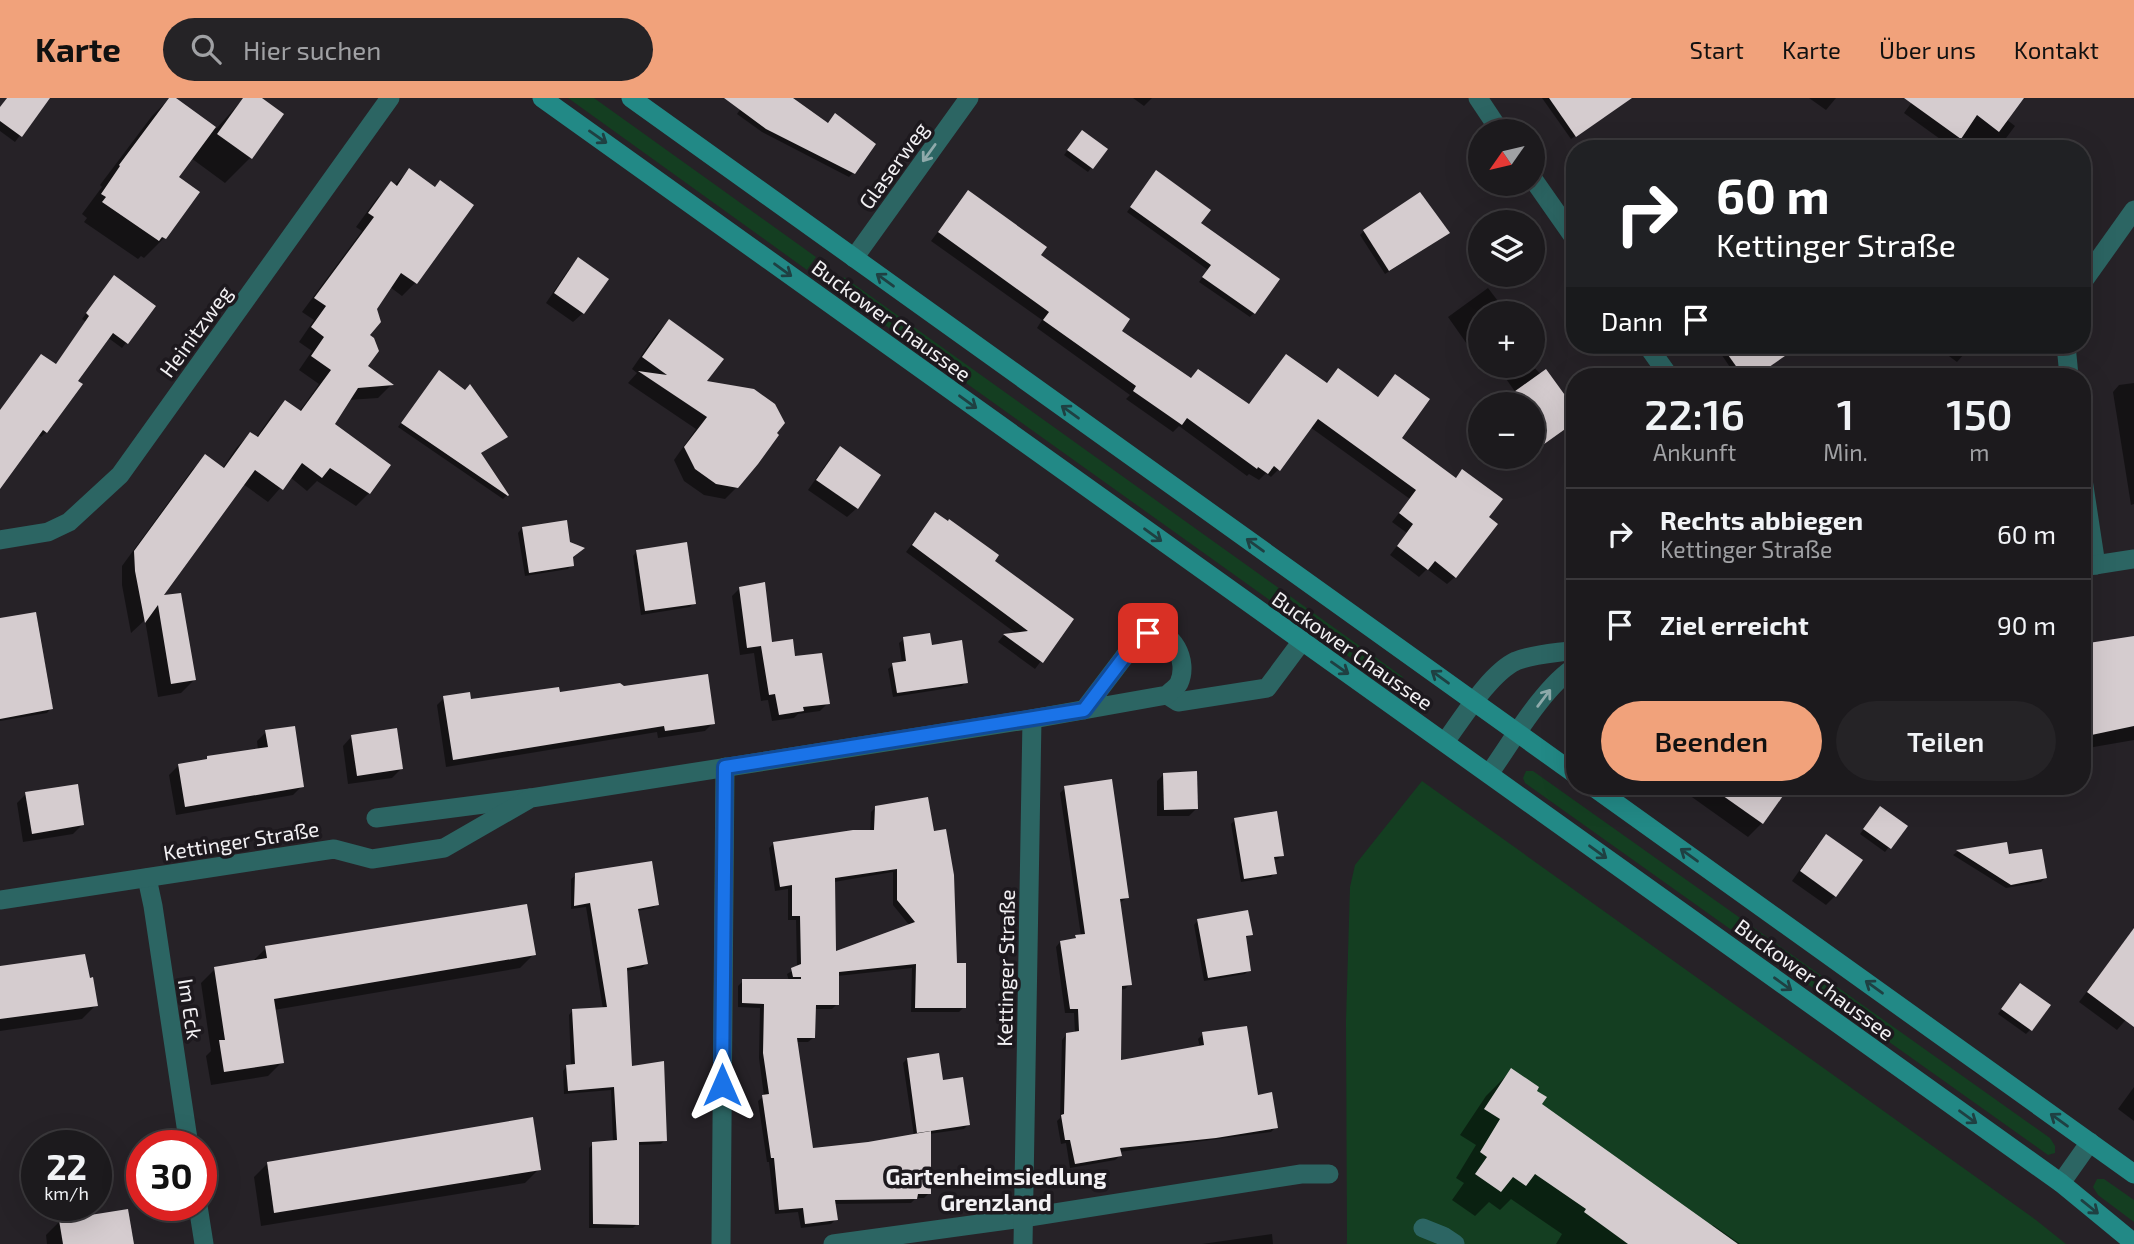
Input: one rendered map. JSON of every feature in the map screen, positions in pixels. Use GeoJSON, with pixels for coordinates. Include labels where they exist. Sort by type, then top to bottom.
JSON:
{"type":"FeatureCollection","features":[{"type":"Feature","properties":{"kind":"main road","name":"Buckower Chaussee"},"geometry":{"type":"LineString","coordinates":[[542,98],[2061,1183],[2134,1243]]}},
{"type":"Feature","properties":{"kind":"main road","name":"Buckower Chaussee"},"geometry":{"type":"LineString","coordinates":[[631,98],[1566,768]]}},
{"type":"Feature","properties":{"kind":"main road","name":"Buckower Chaussee"},"geometry":{"type":"LineString","coordinates":[[1605,795],[2134,1174]]}},
{"type":"Feature","properties":{"kind":"street","name":"Heinitzweg"},"geometry":{"type":"LineString","coordinates":[[0,540],[48,532],[69,522],[120,475],[390,98]]}},
{"type":"Feature","properties":{"kind":"street","name":"Glaserweg"},"geometry":{"type":"LineString","coordinates":[[854,258],[969,98]]}},
{"type":"Feature","properties":{"kind":"street"},"geometry":{"type":"LineString","coordinates":[[1478,98],[1492,119]]}},
{"type":"Feature","properties":{"kind":"street"},"geometry":{"type":"LineString","coordinates":[[1545,196],[1566,226]]}},
{"type":"Feature","properties":{"kind":"street"},"geometry":{"type":"LineString","coordinates":[[2091,270],[2134,210]]}},
{"type":"Feature","properties":{"kind":"street"},"geometry":{"type":"LineString","coordinates":[[2091,566],[2134,559]]}},
{"type":"Feature","properties":{"kind":"street"},"geometry":{"type":"LineString","coordinates":[[1084,710],[1137,640],[1148,633],[1162,635],[1175,643],[1182,658],[1178,684],[1167,695]]}},
{"type":"Feature","properties":{"kind":"street","name":"Kettinger Straße"},"geometry":{"type":"LineString","coordinates":[[0,900],[334,849],[372,859],[444,848],[531,798],[1032,719],[1167,695],[1178,702],[1267,688],[1301,641]]}},
{"type":"Feature","properties":{"kind":"street"},"geometry":{"type":"LineString","coordinates":[[1445,742],[1474,702],[1503,669],[1518,660],[1566,652]]}},
{"type":"Feature","properties":{"kind":"street"},"geometry":{"type":"LineString","coordinates":[[1489,774],[1556,682],[1566,673]]}},
{"type":"Feature","properties":{"kind":"street","name":"Kettinger Straße"},"geometry":{"type":"LineString","coordinates":[[1023,1244],[1032,719]]}},
{"type":"Feature","properties":{"kind":"street"},"geometry":{"type":"LineString","coordinates":[[721,1244],[725,767]]}},
{"type":"Feature","properties":{"kind":"street"},"geometry":{"type":"LineString","coordinates":[[376,818],[531,798]]}},
{"type":"Feature","properties":{"kind":"street","name":"Im Eck"},"geometry":{"type":"LineString","coordinates":[[146,878],[153,906],[188,1130]]}},
{"type":"Feature","properties":{"kind":"street"},"geometry":{"type":"LineString","coordinates":[[2061,1183],[2090,1142]]}},
{"type":"Feature","properties":{"kind":"street"},"geometry":{"type":"LineString","coordinates":[[833,1244],[1023,1218],[1301,1174],[1329,1174]]}},
{"type":"Feature","properties":{"kind":"street"},"geometry":{"type":"LineString","coordinates":[[200,1221],[204,1244]]}},
{"type":"Feature","properties":{"kind":"street"},"geometry":{"type":"LineString","coordinates":[[1423,1227],[1455,1244]]}},
{"type":"Feature","properties":{"kind":"green space"},"geometry":{"type":"Polygon","coordinates":[[[568,98],[594,98],[816,257],[807,270],[568,98]]]}},
{"type":"Feature","properties":{"kind":"green space"},"geometry":{"type":"Polygon","coordinates":[[[844,277],[1403,677],[1394,689],[836,290],[844,277]]]}},
{"type":"Feature","properties":{"kind":"green space"},"geometry":{"type":"Polygon","coordinates":[[[1526,771],[1533,771],[2050,1138],[2055,1146],[2055,1153],[2048,1155],[1525,783],[1523,778],[1526,771]]]}},
{"type":"Feature","properties":{"kind":"green space"},"geometry":{"type":"Polygon","coordinates":[[[1422,781],[2066,1244],[1347,1244],[1346,1021],[1350,887],[1355,865],[1422,781]]]}},
{"type":"Feature","properties":{"kind":"green space"},"geometry":{"type":"Polygon","coordinates":[[[2097,1179],[2104,1179],[2134,1200],[2134,1222],[2098,1195],[2093,1187],[2097,1179]]]}},
{"type":"Feature","properties":{"kind":"building"},"geometry":{"type":"Polygon","coordinates":[[[7,98],[50,98],[22,137],[0,121],[0,107],[7,98]]]}},
{"type":"Feature","properties":{"kind":"building"},"geometry":{"type":"Polygon","coordinates":[[[169,98],[176,98],[216,127],[179,177],[200,192],[166,239],[162,237],[159,241],[102,202],[106,197],[101,194],[169,98]]]}},
{"type":"Feature","properties":{"kind":"building"},"geometry":{"type":"Polygon","coordinates":[[[243,98],[262,98],[284,114],[252,159],[217,134],[243,98]]]}},
{"type":"Feature","properties":{"kind":"building"},"geometry":{"type":"Polygon","coordinates":[[[724,98],[793,98],[828,123],[835,113],[876,144],[855,174],[766,129],[724,98]]]}},
{"type":"Feature","properties":{"kind":"building"},"geometry":{"type":"Polygon","coordinates":[[[1549,98],[1632,98],[1576,137],[1549,98]]]}},
{"type":"Feature","properties":{"kind":"building"},"geometry":{"type":"Polygon","coordinates":[[[1904,98],[2024,98],[1999,132],[1977,115],[1961,139],[1904,98]]]}},
{"type":"Feature","properties":{"kind":"building"},"geometry":{"type":"Polygon","coordinates":[[[1082,130],[1108,149],[1093,169],[1067,150],[1082,130]]]}},
{"type":"Feature","properties":{"kind":"building"},"geometry":{"type":"Polygon","coordinates":[[[409,168],[435,187],[440,180],[474,205],[417,284],[401,273],[377,309],[381,322],[370,335],[379,351],[368,366],[394,385],[358,388],[335,424],[391,465],[370,494],[330,468],[322,478],[302,463],[283,490],[255,470],[164,595],[181,593],[196,680],[171,684],[158,605],[145,623],[134,551],[205,454],[224,468],[250,432],[258,437],[285,400],[301,411],[331,370],[311,356],[324,337],[311,327],[326,306],[314,298],[374,217],[368,213],[391,181],[397,186],[409,168]]]}},
{"type":"Feature","properties":{"kind":"building"},"geometry":{"type":"Polygon","coordinates":[[[1156,170],[1211,210],[1201,223],[1280,279],[1255,314],[1202,277],[1211,265],[1130,207],[1156,170]]]}},
{"type":"Feature","properties":{"kind":"building"},"geometry":{"type":"Polygon","coordinates":[[[968,190],[1047,247],[1041,255],[1130,319],[1122,331],[1191,378],[1198,369],[1249,404],[1286,354],[1327,383],[1338,368],[1378,397],[1395,374],[1430,399],[1402,438],[1456,478],[1462,469],[1503,499],[1489,517],[1498,524],[1456,578],[1435,561],[1428,570],[1397,546],[1413,524],[1399,513],[1416,490],[1318,419],[1280,471],[1274,466],[1268,474],[1258,467],[1257,469],[1187,418],[1182,425],[1133,391],[1136,386],[1043,320],[1049,312],[938,232],[968,190]]]}},
{"type":"Feature","properties":{"kind":"building"},"geometry":{"type":"Polygon","coordinates":[[[1420,192],[1450,233],[1389,271],[1363,230],[1420,192]]]}},
{"type":"Feature","properties":{"kind":"building"},"geometry":{"type":"Polygon","coordinates":[[[578,257],[609,279],[584,314],[554,293],[578,257]]]}},
{"type":"Feature","properties":{"kind":"building"},"geometry":{"type":"Polygon","coordinates":[[[114,275],[156,306],[128,344],[113,333],[78,381],[83,384],[47,433],[43,430],[0,489],[0,410],[41,354],[56,364],[89,316],[86,313],[114,275]]]}},
{"type":"Feature","properties":{"kind":"building"},"geometry":{"type":"Polygon","coordinates":[[[669,319],[724,359],[707,381],[754,389],[775,404],[785,423],[777,433],[779,435],[738,488],[716,484],[695,469],[684,447],[707,417],[638,371],[667,375],[642,357],[669,319]]]}},
{"type":"Feature","properties":{"kind":"building"},"geometry":{"type":"Polygon","coordinates":[[[1727,354],[1788,354],[1768,368],[1737,368],[1727,354]]]}},
{"type":"Feature","properties":{"kind":"building"},"geometry":{"type":"Polygon","coordinates":[[[1546,369],[1566,397],[1566,428],[1545,443],[1545,392],[1514,392],[1533,378],[1545,378],[1546,369]]]}},
{"type":"Feature","properties":{"kind":"building"},"geometry":{"type":"Polygon","coordinates":[[[439,370],[465,390],[470,384],[508,437],[481,453],[508,496],[401,423],[439,370]]]}},
{"type":"Feature","properties":{"kind":"building"},"geometry":{"type":"Polygon","coordinates":[[[840,446],[881,475],[858,509],[816,480],[840,446]]]}},
{"type":"Feature","properties":{"kind":"building"},"geometry":{"type":"Polygon","coordinates":[[[935,512],[999,555],[995,561],[1074,619],[1043,663],[1003,634],[1028,631],[912,545],[935,512]]]}},
{"type":"Feature","properties":{"kind":"building"},"geometry":{"type":"Polygon","coordinates":[[[567,520],[570,542],[585,548],[573,557],[574,566],[529,573],[522,527],[567,520]]]}},
{"type":"Feature","properties":{"kind":"building"},"geometry":{"type":"Polygon","coordinates":[[[687,542],[696,604],[645,611],[636,550],[687,542]]]}},
{"type":"Feature","properties":{"kind":"building"},"geometry":{"type":"Polygon","coordinates":[[[765,582],[772,642],[793,639],[795,656],[822,653],[830,704],[803,707],[804,711],[779,715],[775,694],[769,695],[761,646],[747,648],[739,587],[765,582]]]}},
{"type":"Feature","properties":{"kind":"building"},"geometry":{"type":"Polygon","coordinates":[[[36,612],[53,709],[0,719],[0,618],[36,612]]]}},
{"type":"Feature","properties":{"kind":"building"},"geometry":{"type":"Polygon","coordinates":[[[930,633],[932,645],[962,640],[968,683],[897,693],[892,663],[906,661],[903,637],[930,633]]]}},
{"type":"Feature","properties":{"kind":"building"},"geometry":{"type":"Polygon","coordinates":[[[2134,636],[2134,726],[2091,735],[2091,643],[2134,636]]]}},
{"type":"Feature","properties":{"kind":"building"},"geometry":{"type":"Polygon","coordinates":[[[708,674],[715,724],[665,731],[664,726],[453,760],[443,696],[470,692],[471,699],[559,687],[560,692],[708,674]]]}},
{"type":"Feature","properties":{"kind":"building"},"geometry":{"type":"Polygon","coordinates":[[[295,726],[304,787],[185,807],[178,764],[207,759],[207,756],[268,747],[265,730],[295,726]]]}},
{"type":"Feature","properties":{"kind":"building"},"geometry":{"type":"Polygon","coordinates":[[[397,728],[403,769],[357,776],[351,735],[397,728]]]}},
{"type":"Feature","properties":{"kind":"building"},"geometry":{"type":"Polygon","coordinates":[[[1197,771],[1198,809],[1164,810],[1163,773],[1197,771]]]}},
{"type":"Feature","properties":{"kind":"building"},"geometry":{"type":"Polygon","coordinates":[[[1112,779],[1129,898],[1120,899],[1132,985],[1122,986],[1121,1060],[1204,1045],[1202,1032],[1247,1026],[1258,1095],[1272,1092],[1278,1128],[1216,1138],[1120,1148],[1122,1156],[1075,1164],[1070,1140],[1065,1140],[1061,1115],[1064,1114],[1066,1033],[1079,1031],[1078,1009],[1070,1009],[1060,941],[1085,934],[1064,786],[1112,779]]]}},
{"type":"Feature","properties":{"kind":"building"},"geometry":{"type":"Polygon","coordinates":[[[78,784],[84,825],[32,834],[25,792],[78,784]]]}},
{"type":"Feature","properties":{"kind":"building"},"geometry":{"type":"Polygon","coordinates":[[[1722,795],[1784,795],[1763,824],[1722,795]]]}},
{"type":"Feature","properties":{"kind":"building"},"geometry":{"type":"Polygon","coordinates":[[[928,797],[934,831],[946,829],[954,875],[957,963],[966,963],[966,1008],[915,1008],[916,964],[839,972],[839,1005],[816,1005],[815,1038],[797,1038],[813,1148],[931,1131],[931,1194],[918,1194],[917,1199],[835,1200],[838,1220],[805,1224],[803,1208],[779,1210],[774,1158],[771,1158],[762,1095],[769,1094],[763,1053],[764,1004],[742,1003],[742,979],[801,979],[793,977],[791,968],[801,964],[800,916],[792,916],[792,885],[780,887],[773,842],[853,830],[874,830],[875,806],[928,797]],[[897,869],[835,878],[836,951],[915,922],[897,900],[897,869]]]}},
{"type":"Feature","properties":{"kind":"building"},"geometry":{"type":"Polygon","coordinates":[[[1880,806],[1908,826],[1891,849],[1863,829],[1880,806]]]}},
{"type":"Feature","properties":{"kind":"building"},"geometry":{"type":"Polygon","coordinates":[[[1277,811],[1284,856],[1274,857],[1277,874],[1244,879],[1234,818],[1277,811]]]}},
{"type":"Feature","properties":{"kind":"building"},"geometry":{"type":"Polygon","coordinates":[[[1826,834],[1863,860],[1836,897],[1800,871],[1826,834]]]}},
{"type":"Feature","properties":{"kind":"building"},"geometry":{"type":"Polygon","coordinates":[[[2007,842],[2009,854],[2042,849],[2047,878],[2011,885],[1956,850],[2007,842]]]}},
{"type":"Feature","properties":{"kind":"building"},"geometry":{"type":"Polygon","coordinates":[[[652,861],[659,905],[638,909],[648,964],[627,968],[632,1066],[664,1061],[667,1141],[639,1142],[639,1225],[593,1224],[592,1142],[617,1140],[614,1087],[568,1091],[566,1065],[575,1064],[572,1009],[607,1007],[590,903],[574,906],[575,873],[652,861]]]}},
{"type":"Feature","properties":{"kind":"building"},"geometry":{"type":"Polygon","coordinates":[[[527,904],[536,955],[274,999],[284,1063],[224,1072],[219,1040],[225,1040],[214,967],[267,958],[265,946],[527,904]]]}},
{"type":"Feature","properties":{"kind":"building"},"geometry":{"type":"Polygon","coordinates":[[[1248,910],[1253,935],[1246,936],[1251,971],[1208,978],[1197,919],[1248,910]]]}},
{"type":"Feature","properties":{"kind":"building"},"geometry":{"type":"Polygon","coordinates":[[[2134,928],[2134,1027],[2087,992],[2134,928]]]}},
{"type":"Feature","properties":{"kind":"building"},"geometry":{"type":"Polygon","coordinates":[[[85,954],[90,978],[93,977],[98,1006],[0,1019],[0,966],[85,954]]]}},
{"type":"Feature","properties":{"kind":"building"},"geometry":{"type":"Polygon","coordinates":[[[2020,983],[2051,1005],[2032,1031],[2001,1009],[2020,983]]]}},
{"type":"Feature","properties":{"kind":"building"},"geometry":{"type":"Polygon","coordinates":[[[939,1053],[943,1080],[963,1077],[970,1125],[917,1133],[907,1058],[939,1053]]]}},
{"type":"Feature","properties":{"kind":"building"},"geometry":{"type":"Polygon","coordinates":[[[1511,1068],[1539,1087],[1537,1091],[1547,1097],[1542,1104],[1738,1244],[1628,1244],[1584,1212],[1586,1209],[1535,1174],[1526,1186],[1513,1177],[1501,1192],[1475,1174],[1487,1157],[1480,1152],[1500,1119],[1484,1109],[1511,1068]]]}},
{"type":"Feature","properties":{"kind":"building"},"geometry":{"type":"Polygon","coordinates":[[[533,1117],[541,1170],[274,1213],[267,1162],[533,1117]]]}},
{"type":"Feature","properties":{"kind":"building"},"geometry":{"type":"Polygon","coordinates":[[[126,1209],[126,1221],[130,1221],[134,1244],[63,1244],[59,1221],[112,1221],[112,1212],[126,1209]]]}},
{"type":"Feature","properties":{"kind":"district","name":"Gartenheimsiedlung Grenzland"},"geometry":{"type":"Point","coordinates":[996,1189]}},
{"type":"Feature","properties":{"kind":"route"},"geometry":{"type":"LineString","coordinates":[[722,1085],[725,767],[1084,710],[1137,640],[1148,633]]}}]}
